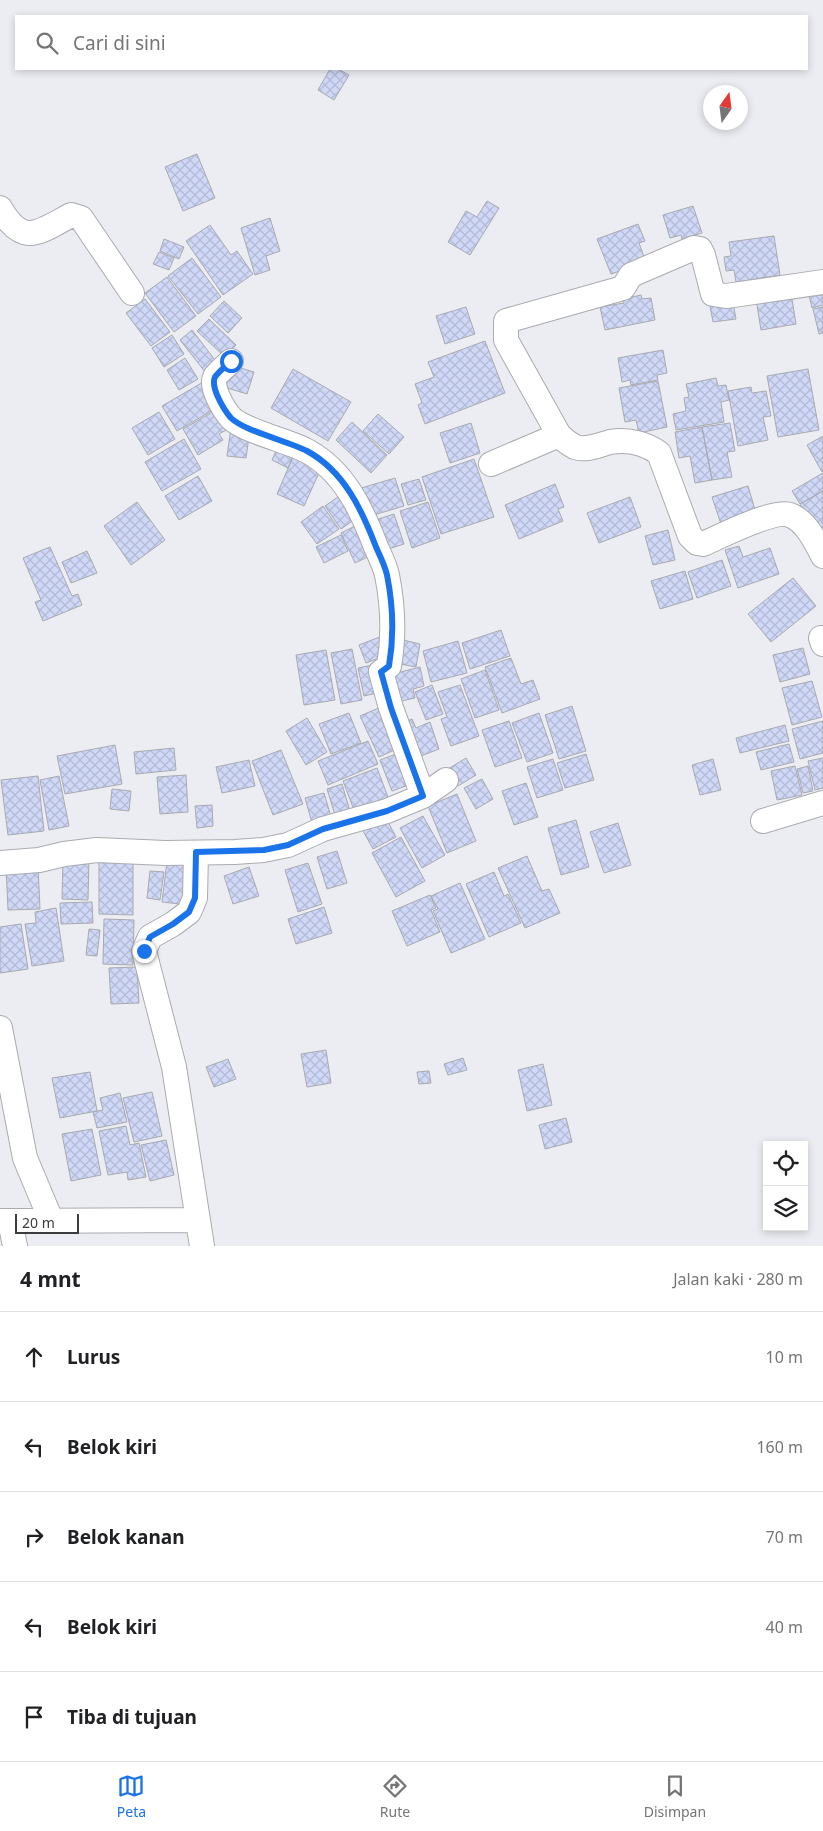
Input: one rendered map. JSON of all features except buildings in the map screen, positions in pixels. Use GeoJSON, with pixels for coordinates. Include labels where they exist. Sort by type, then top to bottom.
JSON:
{"type":"FeatureCollection","features":[{"type":"Feature","properties":{"kind":"street"},"geometry":{"type":"LineString","coordinates":[[0,208],[8,222],[15,229],[24,233],[37,232],[71,215],[81,218],[132,293]]}},
{"type":"Feature","properties":{"kind":"street"},"geometry":{"type":"LineString","coordinates":[[823,282],[726,296],[713,294],[703,255],[700,249],[694,248],[631,275],[623,288],[506,321],[506,340],[559,435],[568,444],[579,448],[594,447],[613,442],[634,442],[650,446],[659,453],[690,536],[697,543],[703,544],[760,520],[782,514],[790,515],[806,528],[823,556]]}},
{"type":"Feature","properties":{"kind":"street"},"geometry":{"type":"LineString","coordinates":[[231,361],[216,376],[214,382],[218,398],[232,419],[306,450],[326,462],[341,479],[364,515],[387,574],[393,628],[389,666],[381,672],[391,708],[423,796]]}},
{"type":"Feature","properties":{"kind":"street"},"geometry":{"type":"LineString","coordinates":[[491,464],[559,435]]}},
{"type":"Feature","properties":{"kind":"street"},"geometry":{"type":"LineString","coordinates":[[0,863],[39,860],[64,854],[98,850],[165,853],[264,850],[288,845],[323,829],[387,811],[423,796],[446,780]]}},
{"type":"Feature","properties":{"kind":"street"},"geometry":{"type":"LineString","coordinates":[[763,821],[823,803]]}},
{"type":"Feature","properties":{"kind":"street"},"geometry":{"type":"LineString","coordinates":[[196,852],[195,898],[189,912],[150,937],[144,951],[174,1067],[202,1246]]}},
{"type":"Feature","properties":{"kind":"street"},"geometry":{"type":"LineString","coordinates":[[0,1028],[25,1158],[51,1220]]}},
{"type":"Feature","properties":{"kind":"street"},"geometry":{"type":"LineString","coordinates":[[15,1246],[5,1221],[197,1220]]}},
{"type":"Feature","properties":{"kind":"route"},"geometry":{"type":"LineString","coordinates":[[144,951],[150,937],[189,912],[195,898],[196,852],[264,850],[288,845],[323,829],[387,811],[423,796],[391,708],[381,672],[389,666],[393,628],[387,574],[364,515],[341,479],[326,462],[306,450],[232,419],[218,398],[214,384],[216,376],[231,361]]}}]}
